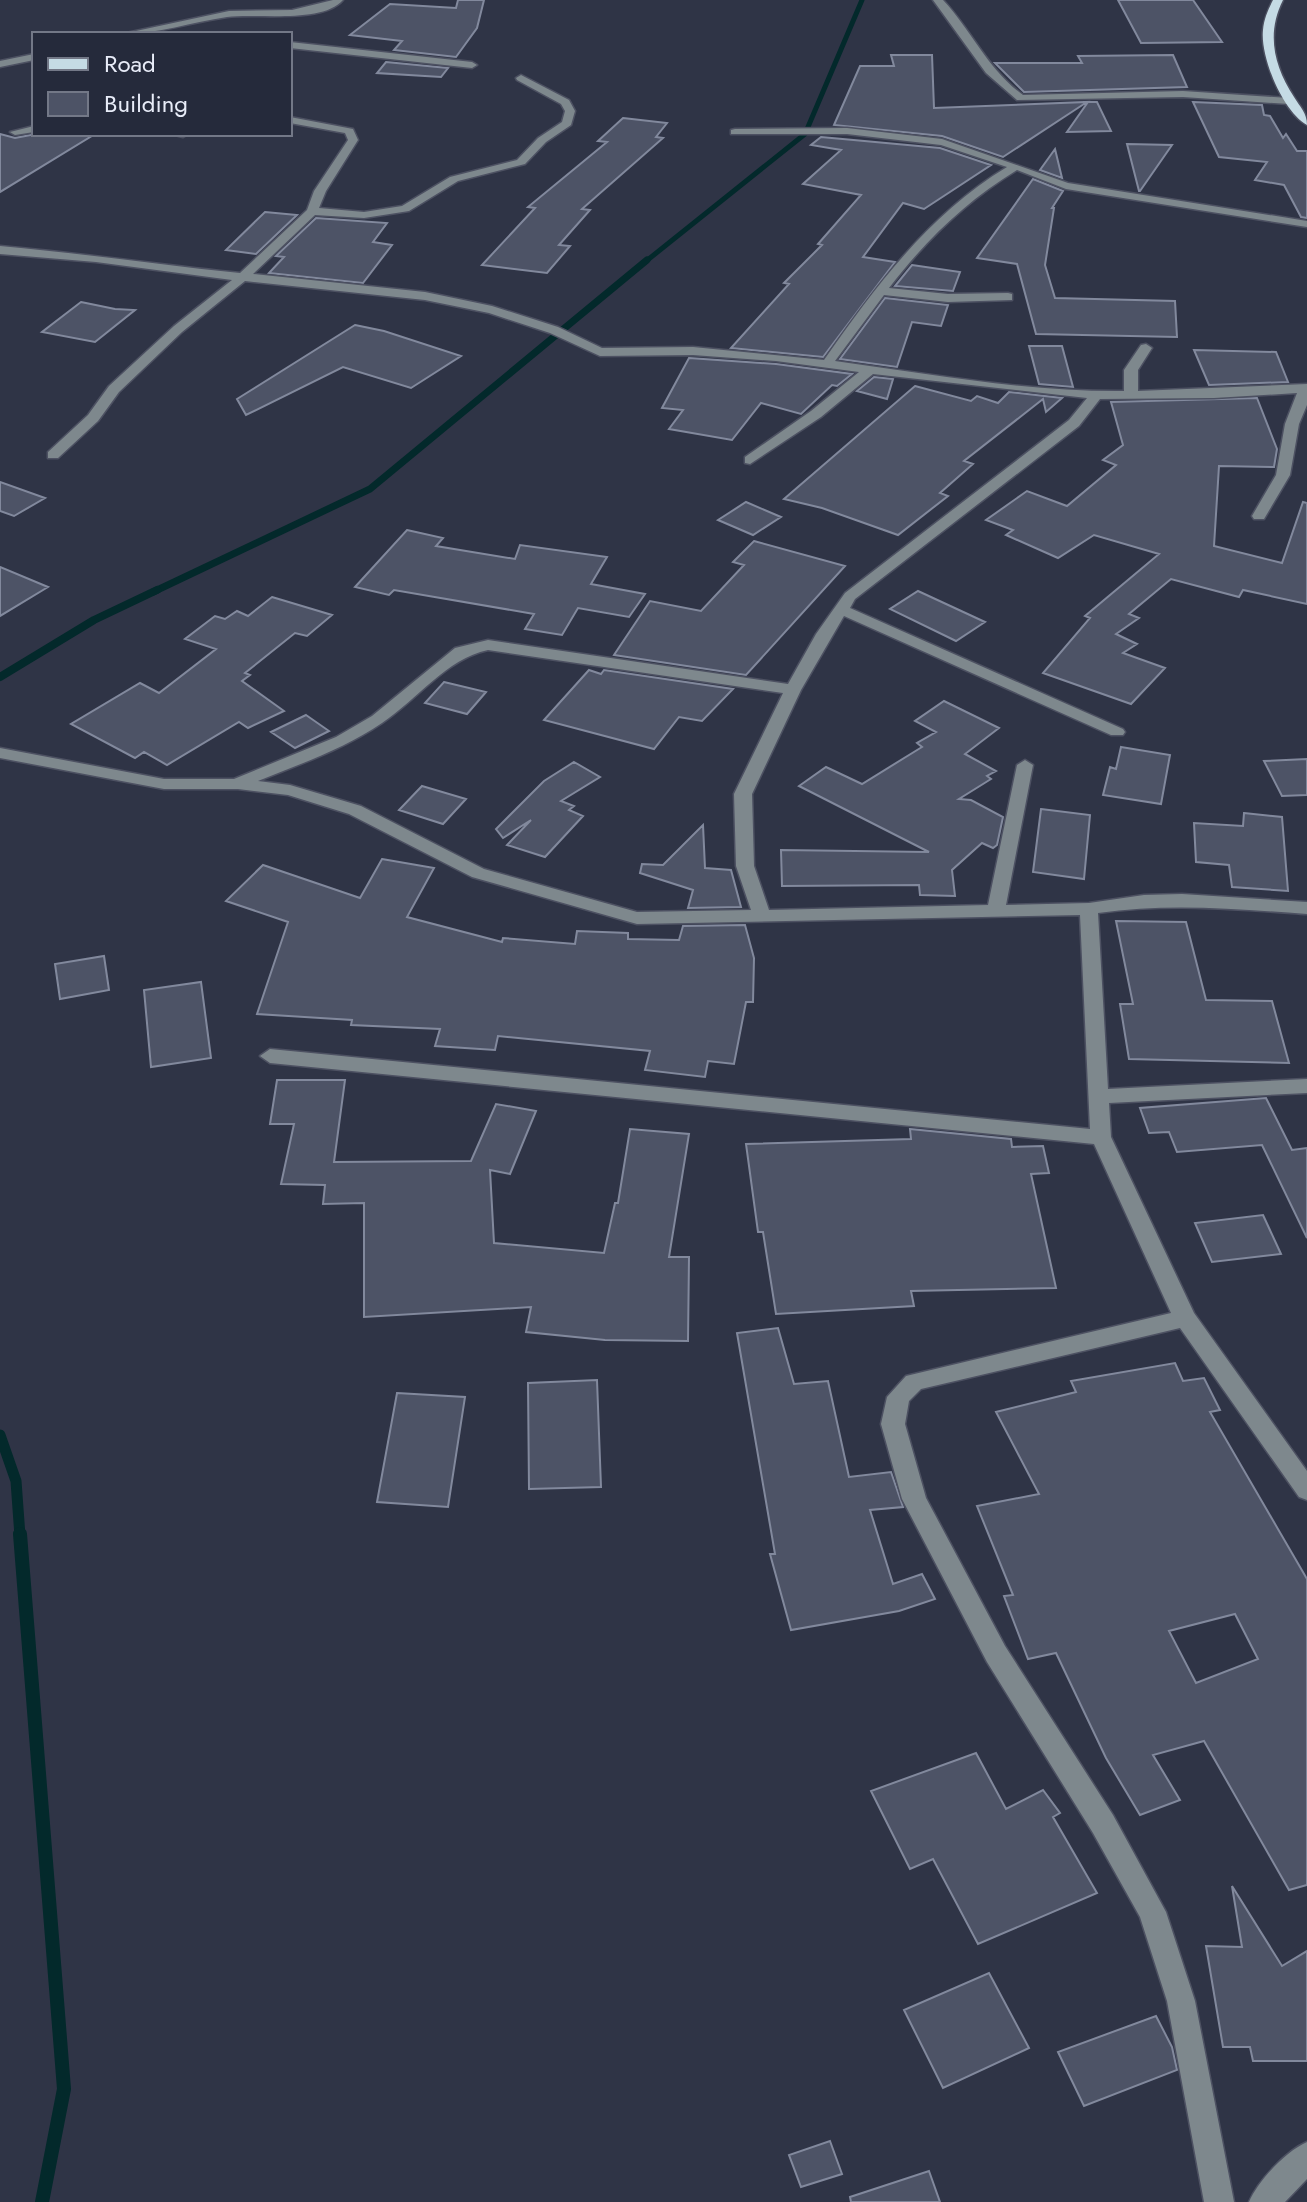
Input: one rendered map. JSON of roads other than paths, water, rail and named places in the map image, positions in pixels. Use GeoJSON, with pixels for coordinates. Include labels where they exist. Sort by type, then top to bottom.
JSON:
{"type":"FeatureCollection","features":[{"type":"Feature","properties":{"kind":"main road"},"geometry":{"type":"LineString","coordinates":[[1278,0],[1269,21],[1268,43],[1272,64],[1289,101],[1307,122]]}},
{"type":"Feature","properties":{"kind":"street"},"geometry":{"type":"LineString","coordinates":[[137,32],[229,14],[292,13],[333,5],[338,0]]}},
{"type":"Feature","properties":{"kind":"street"},"geometry":{"type":"LineString","coordinates":[[938,0],[951,14],[984,66],[1008,90],[1021,98],[1183,94],[1289,101]]}},
{"type":"Feature","properties":{"kind":"street"},"geometry":{"type":"LineString","coordinates":[[292,45],[472,65]]}},
{"type":"Feature","properties":{"kind":"street"},"geometry":{"type":"LineString","coordinates":[[0,64],[32,57]]}},
{"type":"Feature","properties":{"kind":"street"},"geometry":{"type":"LineString","coordinates":[[312,211],[364,215],[395,212],[425,199],[454,179],[521,162],[542,140],[567,123],[570,111],[565,102],[521,78]]}},
{"type":"Feature","properties":{"kind":"street"},"geometry":{"type":"LineString","coordinates":[[53,455],[93,418],[114,389],[167,339],[244,276],[312,211],[320,191],[353,140],[349,131],[292,120]]}},
{"type":"Feature","properties":{"kind":"street"},"geometry":{"type":"LineString","coordinates":[[15,132],[32,129]]}},
{"type":"Feature","properties":{"kind":"street"},"geometry":{"type":"LineString","coordinates":[[735,132],[847,131],[942,142],[1066,186],[1307,224]]}},
{"type":"Feature","properties":{"kind":"street"},"geometry":{"type":"LineString","coordinates":[[829,361],[880,291],[946,213],[986,181],[1016,166]]}},
{"type":"Feature","properties":{"kind":"street"},"geometry":{"type":"LineString","coordinates":[[0,250],[96,258],[307,286],[390,291],[462,303],[533,322],[600,352],[693,351],[829,361],[938,379],[1096,395],[1214,394],[1305,388],[1292,424],[1283,475],[1259,516]]}},
{"type":"Feature","properties":{"kind":"street"},"geometry":{"type":"LineString","coordinates":[[880,291],[948,298],[1008,297]]}},
{"type":"Feature","properties":{"kind":"street"},"geometry":{"type":"LineString","coordinates":[[1131,393],[1131,370],[1146,348]]}},
{"type":"Feature","properties":{"kind":"street"},"geometry":{"type":"LineString","coordinates":[[750,460],[816,414],[872,368]]}},
{"type":"Feature","properties":{"kind":"street"},"geometry":{"type":"LineString","coordinates":[[762,917],[745,866],[743,794],[793,690],[840,609],[850,596],[1074,423],[1096,395]]}},
{"type":"Feature","properties":{"kind":"street"},"geometry":{"type":"LineString","coordinates":[[840,609],[1117,732]]}},
{"type":"Feature","properties":{"kind":"street"},"geometry":{"type":"LineString","coordinates":[[238,784],[342,741],[378,719],[461,651],[476,647],[488,645],[793,690]]}},
{"type":"Feature","properties":{"kind":"street"},"geometry":{"type":"LineString","coordinates":[[0,753],[164,784],[238,784],[290,790],[355,810],[478,873],[637,918],[1089,909],[1144,901],[1182,900],[1307,908]]}},
{"type":"Feature","properties":{"kind":"street"},"geometry":{"type":"LineString","coordinates":[[996,911],[1025,765]]}},
{"type":"Feature","properties":{"kind":"street"},"geometry":{"type":"LineString","coordinates":[[1089,909],[1101,1137],[1185,1318],[1307,1490]]}},
{"type":"Feature","properties":{"kind":"street"},"geometry":{"type":"LineString","coordinates":[[270,1056],[1101,1137]]}},
{"type":"Feature","properties":{"kind":"street"},"geometry":{"type":"LineString","coordinates":[[1099,1097],[1307,1086]]}},
{"type":"Feature","properties":{"kind":"street"},"geometry":{"type":"LineString","coordinates":[[1185,1318],[914,1382],[898,1397],[893,1424],[914,1499],[951,1570],[996,1654],[1103,1824],[1152,1912],[1181,2001],[1219,2202]]}},
{"type":"Feature","properties":{"kind":"street"},"geometry":{"type":"LineString","coordinates":[[1264,2202],[1307,2157]]}},
{"type":"Feature","properties":{"kind":"waterway"},"geometry":{"type":"LineString","coordinates":[[645,262],[805,134],[862,0]]}},
{"type":"Feature","properties":{"kind":"waterway"},"geometry":{"type":"LineString","coordinates":[[153,592],[370,489],[647,260]]}},
{"type":"Feature","properties":{"kind":"waterway"},"geometry":{"type":"LineString","coordinates":[[0,677],[94,620],[157,590]]}},
{"type":"Feature","properties":{"kind":"waterway"},"geometry":{"type":"LineString","coordinates":[[0,1435],[16,1481],[20,1536]]}},
{"type":"Feature","properties":{"kind":"waterway"},"geometry":{"type":"LineString","coordinates":[[20,1534],[64,2089],[42,2202]]}}]}
